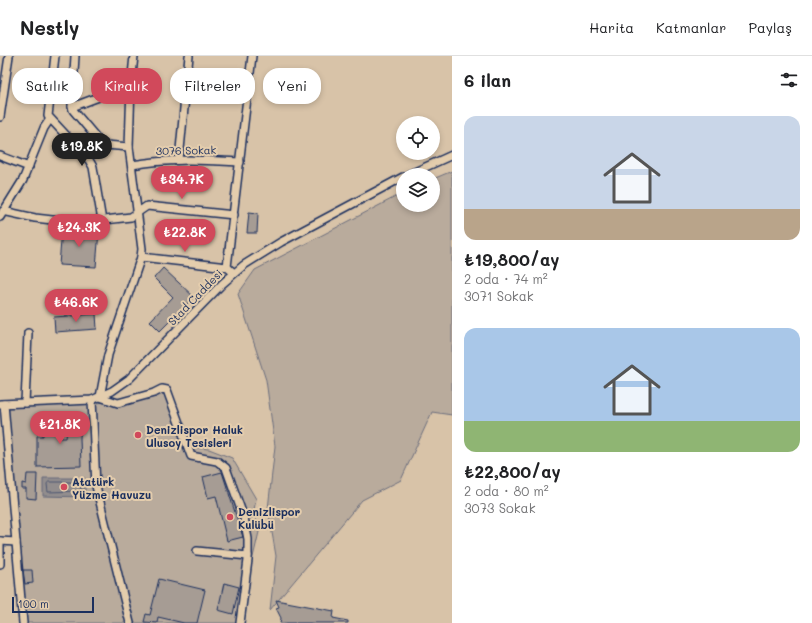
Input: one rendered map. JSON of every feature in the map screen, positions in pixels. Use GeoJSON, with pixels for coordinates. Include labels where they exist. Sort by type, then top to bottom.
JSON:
{"type":"FeatureCollection","features":[{"type":"Feature","properties":{"kind":"street"},"geometry":{"type":"LineString","coordinates":[[0,115],[3,85],[9,56]]}},
{"type":"Feature","properties":{"kind":"street"},"geometry":{"type":"LineString","coordinates":[[55,56],[48,116],[89,160],[93,167],[102,221]]}},
{"type":"Feature","properties":{"kind":"street"},"geometry":{"type":"LineString","coordinates":[[75,56],[72,107],[100,142],[106,145],[129,147]]}},
{"type":"Feature","properties":{"kind":"street"},"geometry":{"type":"LineString","coordinates":[[133,68],[134,56]]}},
{"type":"Feature","properties":{"kind":"street"},"geometry":{"type":"LineString","coordinates":[[179,160],[189,56]]}},
{"type":"Feature","properties":{"kind":"street"},"geometry":{"type":"LineString","coordinates":[[227,267],[240,162],[243,120],[252,56]]}},
{"type":"Feature","properties":{"kind":"street"},"geometry":{"type":"LineString","coordinates":[[72,107],[91,100]]}},
{"type":"Feature","properties":{"kind":"street"},"geometry":{"type":"LineString","coordinates":[[130,104],[129,147],[139,212],[142,257],[108,355],[100,397],[118,403],[154,393],[162,389],[167,390],[191,456],[217,461],[226,468],[244,518],[248,539],[248,556],[240,623]]}},
{"type":"Feature","properties":{"kind":"street"},"geometry":{"type":"LineString","coordinates":[[50,119],[44,128],[23,180],[1,215],[78,223],[131,217],[147,206],[234,215]]}},
{"type":"Feature","properties":{"kind":"street"},"geometry":{"type":"LineString","coordinates":[[423,168],[452,155]]}},
{"type":"Feature","properties":{"kind":"street"},"geometry":{"type":"LineString","coordinates":[[0,156],[29,167]]}},
{"type":"Feature","properties":{"kind":"street","name":"3076 Sokak"},"geometry":{"type":"LineString","coordinates":[[132,165],[160,160],[240,162]]}},
{"type":"Feature","properties":{"kind":"street","name":"Stad Caddesi"},"geometry":{"type":"LineString","coordinates":[[2,404],[92,400],[100,397],[129,378],[234,273],[281,242],[396,182]]}},
{"type":"Feature","properties":{"kind":"street"},"geometry":{"type":"LineString","coordinates":[[142,257],[227,267],[234,273]]}},
{"type":"Feature","properties":{"kind":"street"},"geometry":{"type":"LineString","coordinates":[[26,403],[28,333]]}},
{"type":"Feature","properties":{"kind":"street"},"geometry":{"type":"LineString","coordinates":[[92,400],[96,486],[130,623]]}},
{"type":"Feature","properties":{"kind":"street"},"geometry":{"type":"LineString","coordinates":[[2,404],[23,623]]}},
{"type":"Feature","properties":{"kind":"street"},"geometry":{"type":"LineString","coordinates":[[0,564],[0,541],[16,542]]}},
{"type":"Feature","properties":{"kind":"street"},"geometry":{"type":"LineString","coordinates":[[197,552],[248,556]]}},
{"type":"Feature","properties":{"kind":"shaded area"},"geometry":{"type":"Polygon","coordinates":[[[452,171],[452,415],[432,412],[401,480],[362,500],[270,610],[276,556],[268,509],[275,446],[266,380],[238,294],[255,270],[396,197],[396,212],[440,212],[440,176],[452,171]]]}},
{"type":"Feature","properties":{"kind":"shaded area"},"geometry":{"type":"Polygon","coordinates":[[[171,392],[190,447],[209,449],[232,458],[256,499],[254,510],[259,532],[250,570],[244,623],[23,623],[4,404],[97,403],[142,398],[171,392]]]}},
{"type":"Feature","properties":{"kind":"water","name":"Atatürk Yüzme Havuzu"},"geometry":{"type":"Polygon","coordinates":[[[43,478],[85,478],[85,497],[43,496],[43,478]]]}},
{"type":"Feature","properties":{"kind":"building"},"geometry":{"type":"Polygon","coordinates":[[[249,212],[258,213],[257,233],[247,233],[249,212]]]}},
{"type":"Feature","properties":{"kind":"building"},"geometry":{"type":"Polygon","coordinates":[[[62,229],[99,231],[96,267],[59,265],[62,229]]]}},
{"type":"Feature","properties":{"kind":"building"},"geometry":{"type":"Polygon","coordinates":[[[163,268],[194,297],[160,331],[150,321],[173,297],[154,278],[163,268]]]}},
{"type":"Feature","properties":{"kind":"building"},"geometry":{"type":"Polygon","coordinates":[[[96,314],[97,329],[55,332],[54,317],[96,314]]]}},
{"type":"Feature","properties":{"kind":"building"},"geometry":{"type":"Polygon","coordinates":[[[43,422],[81,422],[81,466],[37,467],[37,436],[43,436],[43,422]],[[58,429],[58,438],[66,438],[67,429],[58,429]]]}},
{"type":"Feature","properties":{"kind":"building","name":"Denizlispor Kulübü"},"geometry":{"type":"Polygon","coordinates":[[[222,472],[243,537],[227,541],[216,496],[208,498],[203,477],[222,472]]]}},
{"type":"Feature","properties":{"kind":"building"},"geometry":{"type":"Polygon","coordinates":[[[27,474],[37,474],[36,499],[26,498],[26,489],[22,489],[22,483],[26,484],[27,474]]]}},
{"type":"Feature","properties":{"kind":"building"},"geometry":{"type":"Polygon","coordinates":[[[23,570],[32,570],[33,583],[25,584],[23,570]]]}},
{"type":"Feature","properties":{"kind":"building"},"geometry":{"type":"Polygon","coordinates":[[[159,579],[205,590],[197,623],[184,623],[158,617],[157,623],[144,622],[146,614],[150,615],[159,579]]]}},
{"type":"Feature","properties":{"kind":"building"},"geometry":{"type":"Polygon","coordinates":[[[224,583],[239,587],[233,614],[218,610],[224,583]]]}},
{"type":"Feature","properties":{"kind":"building"},"geometry":{"type":"Polygon","coordinates":[[[276,600],[334,611],[333,618],[348,621],[348,623],[280,623],[281,618],[276,608],[279,607],[276,600]]]}},
{"type":"Feature","properties":{"kind":"place","name":"Denizlispor Haluk Ulusoy Tesisleri"},"geometry":{"type":"Point","coordinates":[138,435]}},
{"type":"Feature","properties":{"kind":"place","name":"Atatürk Yüzme Havuzu"},"geometry":{"type":"Point","coordinates":[64,487]}},
{"type":"Feature","properties":{"kind":"place","name":"Denizlispor Kulübü"},"geometry":{"type":"Point","coordinates":[230,517]}}]}
